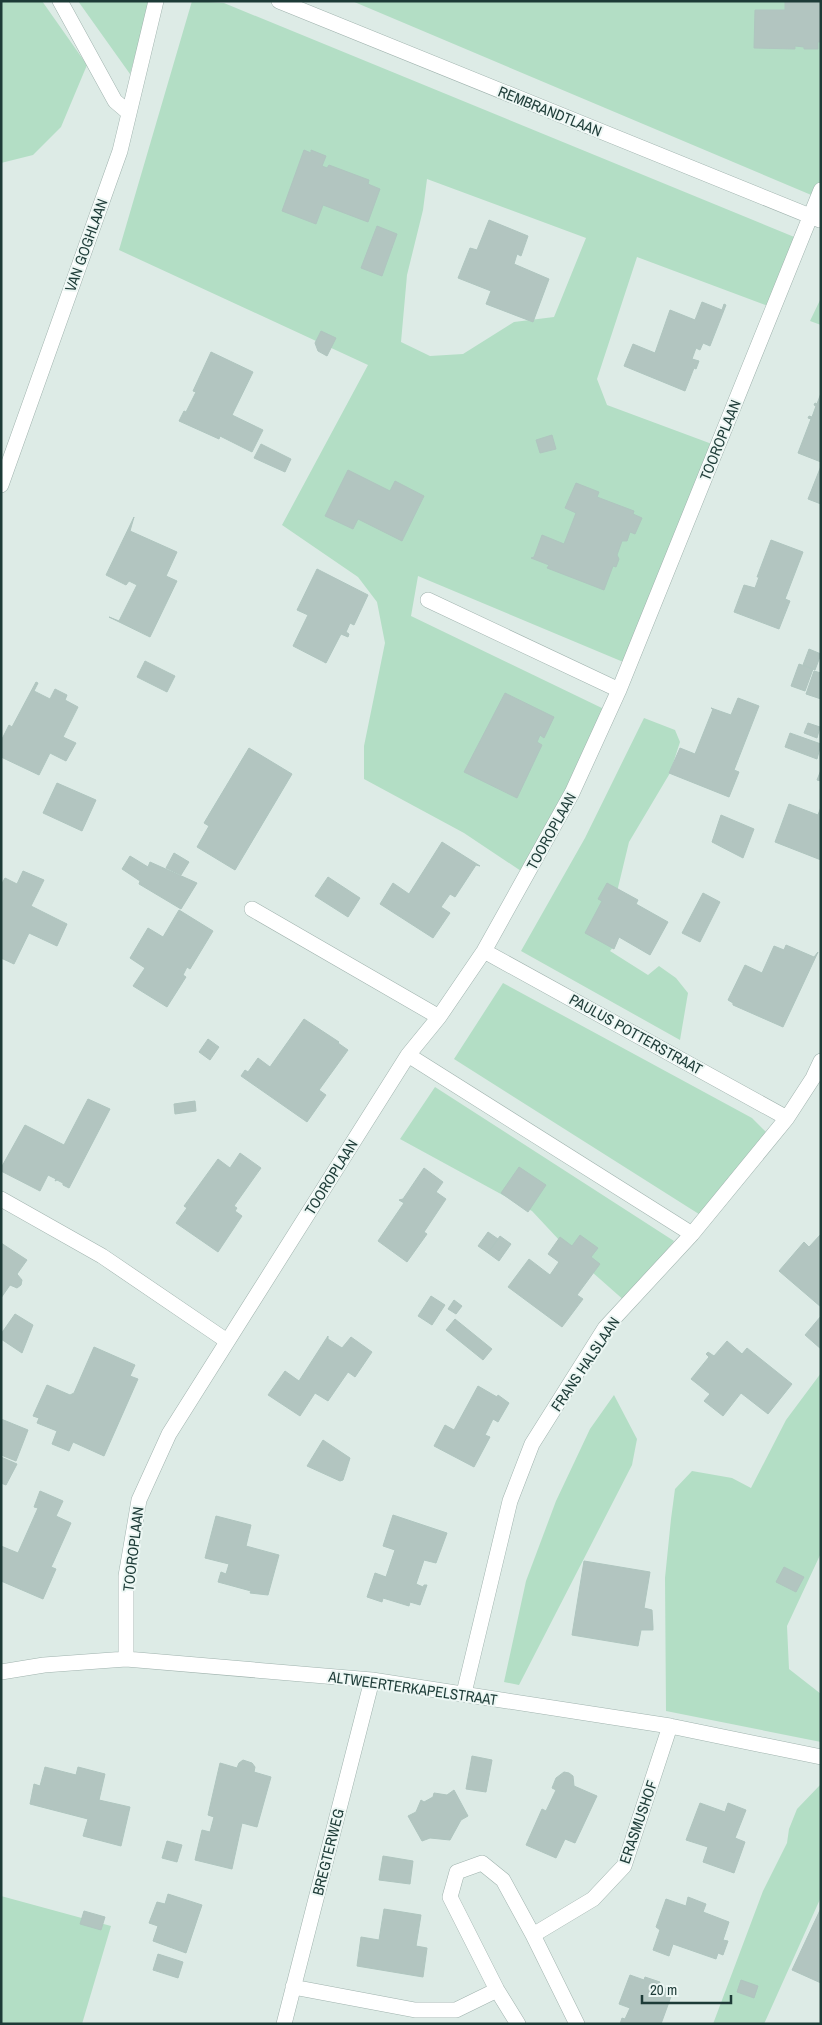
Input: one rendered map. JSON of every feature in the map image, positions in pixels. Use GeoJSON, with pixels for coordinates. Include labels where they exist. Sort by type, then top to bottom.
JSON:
{"type":"FeatureCollection","features":[{"type":"Feature","properties":{"kind":"street"},"geometry":{"type":"LineString","coordinates":[[60,1],[115,101],[129,113]]}},
{"type":"Feature","properties":{"kind":"street","name":"VAN GOGHLAAN"},"geometry":{"type":"LineString","coordinates":[[1,484],[120,150],[156,1]]}},
{"type":"Feature","properties":{"kind":"street","name":"REMBRANDTLAAN"},"geometry":{"type":"LineString","coordinates":[[279,1],[816,219]]}},
{"type":"Feature","properties":{"kind":"street","name":"TOOROPLAAN"},"geometry":{"type":"LineString","coordinates":[[126,1660],[126,1576],[139,1500],[170,1434],[408,1055],[439,1017],[484,951],[572,793],[619,690],[816,219],[821,190]]}},
{"type":"Feature","properties":{"kind":"street"},"geometry":{"type":"LineString","coordinates":[[428,600],[619,690]]}},
{"type":"Feature","properties":{"kind":"street"},"geometry":{"type":"LineString","coordinates":[[252,909],[439,1017]]}},
{"type":"Feature","properties":{"kind":"street","name":"PAULUS POTTERSTRAAT"},"geometry":{"type":"LineString","coordinates":[[484,951],[787,1118]]}},
{"type":"Feature","properties":{"kind":"street"},"geometry":{"type":"LineString","coordinates":[[408,1055],[692,1234]]}},
{"type":"Feature","properties":{"kind":"street","name":"FRANS HALSLAAN"},"geometry":{"type":"LineString","coordinates":[[464,1694],[510,1501],[532,1444],[605,1328],[692,1234],[787,1118],[813,1078],[821,1060]]}},
{"type":"Feature","properties":{"kind":"street"},"geometry":{"type":"LineString","coordinates":[[1,1199],[102,1256],[227,1342]]}},
{"type":"Feature","properties":{"kind":"street","name":"ALTWEERTERKAPELSTRAAT"},"geometry":{"type":"LineString","coordinates":[[1,1672],[44,1665],[126,1660],[372,1680],[670,1726],[821,1757]]}},
{"type":"Feature","properties":{"kind":"street","name":"BREGTERWEG"},"geometry":{"type":"LineString","coordinates":[[284,2024],[372,1680]]}},
{"type":"Feature","properties":{"kind":"street","name":"ERASMUSHOF"},"geometry":{"type":"LineString","coordinates":[[533,1935],[592,1899],[624,1866],[670,1726]]}},
{"type":"Feature","properties":{"kind":"street"},"geometry":{"type":"LineString","coordinates":[[518,2024],[497,1990],[450,1897],[457,1872],[482,1863],[503,1880],[533,1935],[577,2024]]}},
{"type":"Feature","properties":{"kind":"street"},"geometry":{"type":"LineString","coordinates":[[293,1987],[415,2010],[456,2010],[497,1990]]}},
{"type":"Feature","properties":{"kind":"green space"},"geometry":{"type":"Polygon","coordinates":[[[1,1],[42,1],[87,65],[61,127],[33,155],[1,163],[1,1]]]}},
{"type":"Feature","properties":{"kind":"green space"},"geometry":{"type":"Polygon","coordinates":[[[78,1],[150,1],[130,74],[78,1]]]}},
{"type":"Feature","properties":{"kind":"green space"},"geometry":{"type":"Polygon","coordinates":[[[192,1],[224,3],[804,241],[776,309],[637,257],[597,379],[607,405],[720,447],[628,664],[418,576],[411,616],[606,710],[524,873],[464,833],[364,779],[364,746],[385,643],[377,602],[358,577],[282,525],[368,365],[119,250],[192,1]],[[427,179],[423,210],[407,275],[401,342],[430,356],[463,354],[514,322],[554,317],[586,238],[427,179]]]}},
{"type":"Feature","properties":{"kind":"green space"},"geometry":{"type":"Polygon","coordinates":[[[352,1],[821,1],[821,182],[816,197],[352,1]]]}},
{"type":"Feature","properties":{"kind":"green space"},"geometry":{"type":"Polygon","coordinates":[[[821,298],[821,325],[810,321],[821,298]]]}},
{"type":"Feature","properties":{"kind":"green space"},"geometry":{"type":"Polygon","coordinates":[[[644,718],[675,730],[680,742],[670,773],[629,842],[609,925],[617,943],[610,951],[648,975],[659,966],[676,978],[688,993],[680,1040],[521,951],[585,838],[644,718]]]}},
{"type":"Feature","properties":{"kind":"green space"},"geometry":{"type":"Polygon","coordinates":[[[503,983],[752,1118],[766,1132],[702,1216],[454,1059],[503,983]]]}},
{"type":"Feature","properties":{"kind":"green space"},"geometry":{"type":"Polygon","coordinates":[[[435,1087],[674,1241],[626,1302],[575,1257],[532,1211],[400,1139],[435,1087]]]}},
{"type":"Feature","properties":{"kind":"green space"},"geometry":{"type":"Polygon","coordinates":[[[821,1373],[821,1553],[787,1626],[789,1669],[821,1694],[821,1742],[666,1711],[665,1578],[675,1489],[692,1471],[732,1478],[751,1488],[786,1420],[821,1373]]]}},
{"type":"Feature","properties":{"kind":"green space"},"geometry":{"type":"Polygon","coordinates":[[[614,1395],[637,1439],[632,1465],[519,1685],[504,1682],[526,1581],[556,1501],[590,1429],[614,1395]]]}},
{"type":"Feature","properties":{"kind":"green space"},"geometry":{"type":"Polygon","coordinates":[[[821,1784],[821,1897],[764,2024],[713,2024],[763,1891],[787,1843],[789,1829],[797,1809],[821,1784]]]}},
{"type":"Feature","properties":{"kind":"green space"},"geometry":{"type":"Polygon","coordinates":[[[1,1896],[111,1926],[82,2024],[1,2024],[1,1896]]]}},
{"type":"Feature","properties":{"kind":"building"},"geometry":{"type":"Polygon","coordinates":[[[785,1],[821,1],[821,42],[818,42],[818,49],[804,49],[804,47],[795,46],[795,49],[754,48],[755,10],[785,10],[785,1]]]}},
{"type":"Feature","properties":{"kind":"building"},"geometry":{"type":"Polygon","coordinates":[[[304,150],[311,153],[311,150],[326,156],[322,166],[327,168],[329,165],[369,180],[368,184],[380,189],[368,222],[323,205],[316,224],[282,211],[304,150]]]}},
{"type":"Feature","properties":{"kind":"building"},"geometry":{"type":"Polygon","coordinates":[[[489,220],[528,236],[521,256],[517,254],[514,264],[549,279],[533,322],[486,304],[491,291],[458,278],[470,248],[477,250],[489,220]]]}},
{"type":"Feature","properties":{"kind":"building"},"geometry":{"type":"Polygon","coordinates":[[[377,226],[397,234],[382,276],[361,268],[377,226]]]}},
{"type":"Feature","properties":{"kind":"building"},"geometry":{"type":"Polygon","coordinates":[[[702,302],[722,310],[724,304],[726,305],[710,346],[703,343],[700,350],[696,348],[692,359],[699,361],[696,369],[694,368],[685,391],[624,366],[633,344],[655,353],[670,310],[695,320],[702,302]]]}},
{"type":"Feature","properties":{"kind":"building"},"geometry":{"type":"Polygon","coordinates":[[[321,331],[336,338],[327,356],[318,351],[315,343],[321,331]]]}},
{"type":"Feature","properties":{"kind":"building"},"geometry":{"type":"Polygon","coordinates":[[[211,352],[253,372],[232,415],[263,430],[252,452],[220,436],[219,439],[179,421],[196,392],[193,391],[211,352]]]}},
{"type":"Feature","properties":{"kind":"building"},"geometry":{"type":"Polygon","coordinates":[[[821,393],[821,462],[798,453],[811,419],[808,418],[809,416],[812,417],[816,406],[814,405],[815,403],[817,404],[821,393]]]}},
{"type":"Feature","properties":{"kind":"building"},"geometry":{"type":"Polygon","coordinates":[[[552,435],[556,449],[540,453],[536,440],[552,435]]]}},
{"type":"Feature","properties":{"kind":"building"},"geometry":{"type":"Polygon","coordinates":[[[261,444],[291,459],[285,472],[254,458],[261,444]]]}},
{"type":"Feature","properties":{"kind":"building"},"geometry":{"type":"Polygon","coordinates":[[[821,466],[821,504],[808,499],[821,466]]]}},
{"type":"Feature","properties":{"kind":"building"},"geometry":{"type":"Polygon","coordinates":[[[348,470],[390,491],[395,481],[424,496],[402,541],[358,519],[353,529],[325,516],[348,470]]]}},
{"type":"Feature","properties":{"kind":"building"},"geometry":{"type":"Polygon","coordinates":[[[576,483],[599,492],[597,497],[634,511],[633,514],[642,518],[635,534],[630,532],[627,541],[622,541],[617,555],[619,559],[616,567],[613,566],[604,590],[547,568],[549,565],[531,558],[534,557],[542,535],[564,544],[576,513],[565,508],[576,483]]]}},
{"type":"Feature","properties":{"kind":"building"},"geometry":{"type":"Polygon","coordinates":[[[134,517],[130,531],[177,552],[166,576],[177,581],[150,637],[109,617],[119,621],[137,585],[129,581],[126,585],[106,575],[134,517]]]}},
{"type":"Feature","properties":{"kind":"building"},"geometry":{"type":"Polygon","coordinates":[[[771,540],[803,552],[785,599],[790,601],[779,629],[734,612],[744,585],[755,588],[759,577],[757,577],[771,540]]]}},
{"type":"Feature","properties":{"kind":"building"},"geometry":{"type":"Polygon","coordinates":[[[317,569],[368,595],[354,625],[350,623],[346,632],[349,634],[348,637],[341,634],[326,663],[293,646],[308,615],[297,610],[317,569]]]}},
{"type":"Feature","properties":{"kind":"building"},"geometry":{"type":"Polygon","coordinates":[[[809,649],[821,654],[815,670],[803,665],[809,649]]]}},
{"type":"Feature","properties":{"kind":"building"},"geometry":{"type":"Polygon","coordinates":[[[145,661],[175,676],[167,692],[137,677],[145,661]]]}},
{"type":"Feature","properties":{"kind":"building"},"geometry":{"type":"Polygon","coordinates":[[[799,664],[813,669],[805,691],[791,686],[799,664]]]}},
{"type":"Feature","properties":{"kind":"building"},"geometry":{"type":"Polygon","coordinates":[[[814,671],[821,673],[821,699],[806,694],[814,671]]]}},
{"type":"Feature","properties":{"kind":"building"},"geometry":{"type":"Polygon","coordinates":[[[36,682],[38,683],[34,691],[50,699],[55,689],[67,695],[65,700],[78,707],[63,737],[76,743],[66,761],[50,753],[39,775],[1,757],[1,741],[9,725],[12,727],[36,682]]]}},
{"type":"Feature","properties":{"kind":"building"},"geometry":{"type":"Polygon","coordinates":[[[505,693],[554,717],[544,738],[540,735],[537,742],[542,745],[517,798],[464,772],[505,693]]]}},
{"type":"Feature","properties":{"kind":"building"},"geometry":{"type":"Polygon","coordinates":[[[738,698],[759,706],[734,770],[739,772],[729,797],[669,773],[680,748],[695,754],[713,709],[711,708],[731,715],[738,698]]]}},
{"type":"Feature","properties":{"kind":"building"},"geometry":{"type":"Polygon","coordinates":[[[808,723],[820,727],[817,738],[804,733],[808,723]]]}},
{"type":"Feature","properties":{"kind":"building"},"geometry":{"type":"Polygon","coordinates":[[[790,733],[821,744],[817,759],[785,747],[790,733]]]}},
{"type":"Feature","properties":{"kind":"building"},"geometry":{"type":"Polygon","coordinates":[[[249,748],[292,774],[235,870],[197,847],[209,826],[204,823],[249,748]]]}},
{"type":"Feature","properties":{"kind":"building"},"geometry":{"type":"Polygon","coordinates":[[[821,770],[821,781],[817,780],[821,770]]]}},
{"type":"Feature","properties":{"kind":"building"},"geometry":{"type":"Polygon","coordinates":[[[57,783],[96,800],[82,831],[43,813],[57,783]]]}},
{"type":"Feature","properties":{"kind":"building"},"geometry":{"type":"Polygon","coordinates":[[[789,804],[818,815],[821,807],[821,860],[775,842],[789,804]]]}},
{"type":"Feature","properties":{"kind":"building"},"geometry":{"type":"Polygon","coordinates":[[[721,815],[754,829],[743,858],[712,842],[721,815]]]}},
{"type":"Feature","properties":{"kind":"building"},"geometry":{"type":"Polygon","coordinates":[[[442,842],[480,866],[476,865],[455,897],[450,894],[441,907],[450,913],[433,938],[380,904],[393,883],[409,894],[442,842]]]}},
{"type":"Feature","properties":{"kind":"building"},"geometry":{"type":"Polygon","coordinates":[[[174,853],[189,862],[181,875],[166,868],[174,853]]]}},
{"type":"Feature","properties":{"kind":"building"},"geometry":{"type":"Polygon","coordinates":[[[130,856],[148,867],[150,862],[197,883],[181,909],[139,884],[140,881],[122,869],[130,856]]]}},
{"type":"Feature","properties":{"kind":"building"},"geometry":{"type":"Polygon","coordinates":[[[23,871],[44,880],[31,906],[67,924],[57,946],[29,933],[14,964],[1,958],[1,885],[5,878],[17,884],[23,871]]]}},
{"type":"Feature","properties":{"kind":"building"},"geometry":{"type":"Polygon","coordinates":[[[328,877],[360,898],[348,917],[315,896],[328,877]]]}},
{"type":"Feature","properties":{"kind":"building"},"geometry":{"type":"Polygon","coordinates":[[[607,883],[638,900],[636,904],[668,922],[650,955],[619,937],[614,949],[585,933],[602,901],[598,899],[607,883]]]}},
{"type":"Feature","properties":{"kind":"building"},"geometry":{"type":"Polygon","coordinates":[[[703,893],[720,902],[700,942],[682,933],[703,893]]]}},
{"type":"Feature","properties":{"kind":"building"},"geometry":{"type":"Polygon","coordinates":[[[179,910],[213,931],[190,969],[187,967],[183,975],[186,977],[167,1007],[133,986],[145,968],[130,958],[148,928],[163,937],[179,910]]]}},
{"type":"Feature","properties":{"kind":"building"},"geometry":{"type":"Polygon","coordinates":[[[786,945],[814,957],[818,952],[783,1027],[733,1005],[728,1000],[745,965],[762,973],[774,946],[784,950],[786,945]]]}},
{"type":"Feature","properties":{"kind":"building"},"geometry":{"type":"Polygon","coordinates":[[[304,1019],[348,1050],[319,1090],[326,1095],[307,1122],[241,1076],[245,1070],[248,1072],[258,1058],[270,1067],[304,1019]]]}},
{"type":"Feature","properties":{"kind":"building"},"geometry":{"type":"Polygon","coordinates":[[[208,1039],[219,1047],[210,1060],[199,1052],[208,1039]]]}},
{"type":"Feature","properties":{"kind":"building"},"geometry":{"type":"Polygon","coordinates":[[[88,1099],[110,1109],[69,1188],[48,1175],[40,1191],[1,1171],[25,1125],[64,1145],[88,1099]]]}},
{"type":"Feature","properties":{"kind":"building"},"geometry":{"type":"Polygon","coordinates":[[[195,1101],[196,1111],[175,1114],[174,1104],[195,1101]]]}},
{"type":"Feature","properties":{"kind":"building"},"geometry":{"type":"Polygon","coordinates":[[[240,1153],[261,1168],[234,1206],[237,1208],[235,1211],[242,1216],[218,1252],[176,1223],[187,1208],[184,1206],[218,1159],[230,1168],[240,1153]]]}},
{"type":"Feature","properties":{"kind":"building"},"geometry":{"type":"Polygon","coordinates":[[[519,1167],[546,1185],[528,1212],[501,1193],[519,1167]]]}},
{"type":"Feature","properties":{"kind":"building"},"geometry":{"type":"Polygon","coordinates":[[[424,1168],[443,1182],[436,1192],[446,1199],[424,1232],[427,1234],[407,1262],[378,1241],[404,1203],[399,1200],[403,1199],[424,1168]]]}},
{"type":"Feature","properties":{"kind":"building"},"geometry":{"type":"Polygon","coordinates":[[[488,1232],[498,1239],[488,1253],[478,1246],[488,1232]]]}},
{"type":"Feature","properties":{"kind":"building"},"geometry":{"type":"Polygon","coordinates":[[[821,1234],[821,1307],[779,1271],[804,1242],[809,1247],[821,1234]]]}},
{"type":"Feature","properties":{"kind":"building"},"geometry":{"type":"Polygon","coordinates":[[[580,1235],[598,1248],[591,1257],[600,1264],[577,1295],[583,1299],[562,1327],[508,1287],[529,1259],[550,1275],[559,1262],[548,1254],[560,1237],[572,1246],[580,1235]]]}},
{"type":"Feature","properties":{"kind":"building"},"geometry":{"type":"Polygon","coordinates":[[[500,1236],[511,1244],[499,1261],[488,1253],[500,1236]]]}},
{"type":"Feature","properties":{"kind":"building"},"geometry":{"type":"Polygon","coordinates":[[[1,1243],[27,1260],[17,1274],[22,1280],[21,1285],[17,1288],[10,1285],[1,1298],[1,1243]]]}},
{"type":"Feature","properties":{"kind":"building"},"geometry":{"type":"Polygon","coordinates":[[[431,1296],[445,1305],[432,1325],[418,1316],[431,1296]]]}},
{"type":"Feature","properties":{"kind":"building"},"geometry":{"type":"Polygon","coordinates":[[[454,1300],[462,1306],[456,1314],[448,1309],[454,1300]]]}},
{"type":"Feature","properties":{"kind":"building"},"geometry":{"type":"Polygon","coordinates":[[[15,1314],[33,1325],[22,1353],[1,1339],[1,1334],[15,1314]]]}},
{"type":"Feature","properties":{"kind":"building"},"geometry":{"type":"Polygon","coordinates":[[[821,1316],[821,1349],[805,1335],[821,1316]]]}},
{"type":"Feature","properties":{"kind":"building"},"geometry":{"type":"Polygon","coordinates":[[[455,1319],[492,1349],[483,1360],[446,1330],[455,1319]]]}},
{"type":"Feature","properties":{"kind":"building"},"geometry":{"type":"Polygon","coordinates":[[[328,1336],[328,1339],[342,1348],[351,1337],[372,1352],[355,1377],[348,1372],[328,1401],[315,1393],[300,1416],[268,1395],[285,1371],[299,1381],[328,1336]]]}},
{"type":"Feature","properties":{"kind":"building"},"geometry":{"type":"Polygon","coordinates":[[[727,1341],[742,1354],[747,1348],[792,1384],[768,1414],[741,1393],[723,1416],[704,1401],[710,1394],[691,1379],[709,1357],[706,1354],[708,1352],[714,1356],[727,1341]]]}},
{"type":"Feature","properties":{"kind":"building"},"geometry":{"type":"Polygon","coordinates":[[[94,1347],[135,1365],[130,1376],[138,1379],[104,1456],[73,1442],[69,1451],[52,1444],[57,1431],[37,1423],[39,1418],[33,1416],[47,1385],[70,1395],[74,1393],[94,1347]]]}},
{"type":"Feature","properties":{"kind":"building"},"geometry":{"type":"Polygon","coordinates":[[[478,1386],[497,1397],[498,1395],[509,1403],[498,1422],[493,1419],[485,1435],[490,1437],[474,1467],[434,1446],[445,1425],[454,1430],[478,1386]]]}},
{"type":"Feature","properties":{"kind":"building"},"geometry":{"type":"Polygon","coordinates":[[[1,1419],[28,1430],[16,1461],[1,1455],[1,1419]]]}},
{"type":"Feature","properties":{"kind":"building"},"geometry":{"type":"Polygon","coordinates":[[[323,1440],[350,1458],[343,1480],[340,1481],[307,1466],[323,1440]]]}},
{"type":"Feature","properties":{"kind":"building"},"geometry":{"type":"Polygon","coordinates":[[[1,1457],[17,1464],[6,1485],[1,1483],[1,1457]]]}},
{"type":"Feature","properties":{"kind":"building"},"geometry":{"type":"Polygon","coordinates":[[[40,1491],[63,1501],[56,1516],[71,1523],[51,1567],[56,1569],[43,1599],[1,1581],[1,1546],[18,1553],[38,1508],[34,1507],[40,1491]]]}},
{"type":"Feature","properties":{"kind":"building"},"geometry":{"type":"Polygon","coordinates":[[[393,1515],[447,1533],[436,1563],[424,1560],[416,1584],[423,1587],[427,1585],[420,1605],[410,1602],[409,1606],[383,1598],[382,1602],[367,1597],[375,1573],[386,1577],[395,1550],[383,1546],[393,1515]]]}},
{"type":"Feature","properties":{"kind":"building"},"geometry":{"type":"Polygon","coordinates":[[[216,1516],[251,1525],[246,1546],[279,1555],[268,1595],[250,1593],[251,1591],[218,1582],[221,1572],[226,1574],[229,1564],[205,1558],[216,1516]]]}},
{"type":"Feature","properties":{"kind":"building"},"geometry":{"type":"Polygon","coordinates":[[[584,1561],[650,1572],[644,1608],[652,1610],[653,1630],[641,1630],[638,1646],[572,1635],[584,1561]]]}},
{"type":"Feature","properties":{"kind":"building"},"geometry":{"type":"Polygon","coordinates":[[[784,1567],[804,1577],[796,1592],[776,1582],[784,1567]]]}},
{"type":"Feature","properties":{"kind":"building"},"geometry":{"type":"Polygon","coordinates":[[[472,1756],[492,1760],[486,1792],[466,1789],[472,1756]]]}},
{"type":"Feature","properties":{"kind":"building"},"geometry":{"type":"Polygon","coordinates":[[[243,1760],[252,1763],[255,1767],[254,1772],[271,1777],[257,1827],[242,1823],[232,1869],[195,1860],[202,1830],[210,1832],[214,1817],[208,1815],[220,1763],[237,1768],[243,1760]]]}},
{"type":"Feature","properties":{"kind":"building"},"geometry":{"type":"Polygon","coordinates":[[[45,1767],[76,1775],[78,1767],[105,1774],[99,1800],[130,1807],[121,1846],[83,1836],[88,1819],[30,1804],[34,1784],[40,1786],[45,1767]]]}},
{"type":"Feature","properties":{"kind":"building"},"geometry":{"type":"Polygon","coordinates":[[[564,1772],[573,1776],[574,1786],[597,1796],[575,1843],[565,1839],[556,1858],[526,1845],[542,1809],[546,1811],[556,1790],[552,1788],[556,1778],[564,1772]]]}},
{"type":"Feature","properties":{"kind":"building"},"geometry":{"type":"Polygon","coordinates":[[[454,1790],[468,1816],[461,1820],[450,1840],[430,1838],[422,1841],[408,1816],[416,1812],[421,1800],[424,1802],[433,1797],[434,1793],[447,1795],[454,1790]]]}},
{"type":"Feature","properties":{"kind":"building"},"geometry":{"type":"Polygon","coordinates":[[[700,1803],[725,1812],[728,1803],[746,1810],[735,1838],[745,1842],[734,1873],[703,1862],[708,1847],[686,1840],[700,1803]]]}},
{"type":"Feature","properties":{"kind":"building"},"geometry":{"type":"Polygon","coordinates":[[[167,1841],[182,1845],[177,1862],[162,1858],[167,1841]]]}},
{"type":"Feature","properties":{"kind":"building"},"geometry":{"type":"Polygon","coordinates":[[[383,1856],[413,1861],[410,1884],[379,1880],[383,1856]]]}},
{"type":"Feature","properties":{"kind":"building"},"geometry":{"type":"Polygon","coordinates":[[[168,1894],[202,1905],[186,1953],[153,1941],[158,1926],[149,1923],[157,1902],[165,1904],[168,1894]]]}},
{"type":"Feature","properties":{"kind":"building"},"geometry":{"type":"Polygon","coordinates":[[[688,1897],[706,1904],[703,1912],[729,1922],[723,1940],[728,1941],[723,1955],[718,1953],[716,1959],[673,1944],[669,1956],[653,1950],[660,1930],[656,1927],[666,1899],[686,1906],[688,1897]]]}},
{"type":"Feature","properties":{"kind":"building"},"geometry":{"type":"Polygon","coordinates":[[[821,1908],[821,1983],[792,1970],[821,1908]]]}},
{"type":"Feature","properties":{"kind":"building"},"geometry":{"type":"Polygon","coordinates":[[[384,1909],[421,1915],[416,1946],[427,1948],[423,1977],[357,1966],[361,1937],[379,1940],[384,1909]]]}},
{"type":"Feature","properties":{"kind":"building"},"geometry":{"type":"Polygon","coordinates":[[[84,1911],[105,1917],[101,1930],[80,1924],[84,1911]]]}},
{"type":"Feature","properties":{"kind":"building"},"geometry":{"type":"Polygon","coordinates":[[[158,1954],[183,1962],[178,1978],[153,1970],[158,1954]]]}},
{"type":"Feature","properties":{"kind":"building"},"geometry":{"type":"Polygon","coordinates":[[[630,1975],[644,1980],[645,1977],[660,1982],[659,1986],[673,1991],[661,2024],[620,2024],[622,2018],[625,2019],[630,2008],[619,2004],[630,1975]]]}},
{"type":"Feature","properties":{"kind":"building"},"geometry":{"type":"Polygon","coordinates":[[[741,1980],[758,1986],[754,1998],[737,1992],[741,1980]]]}}]}
